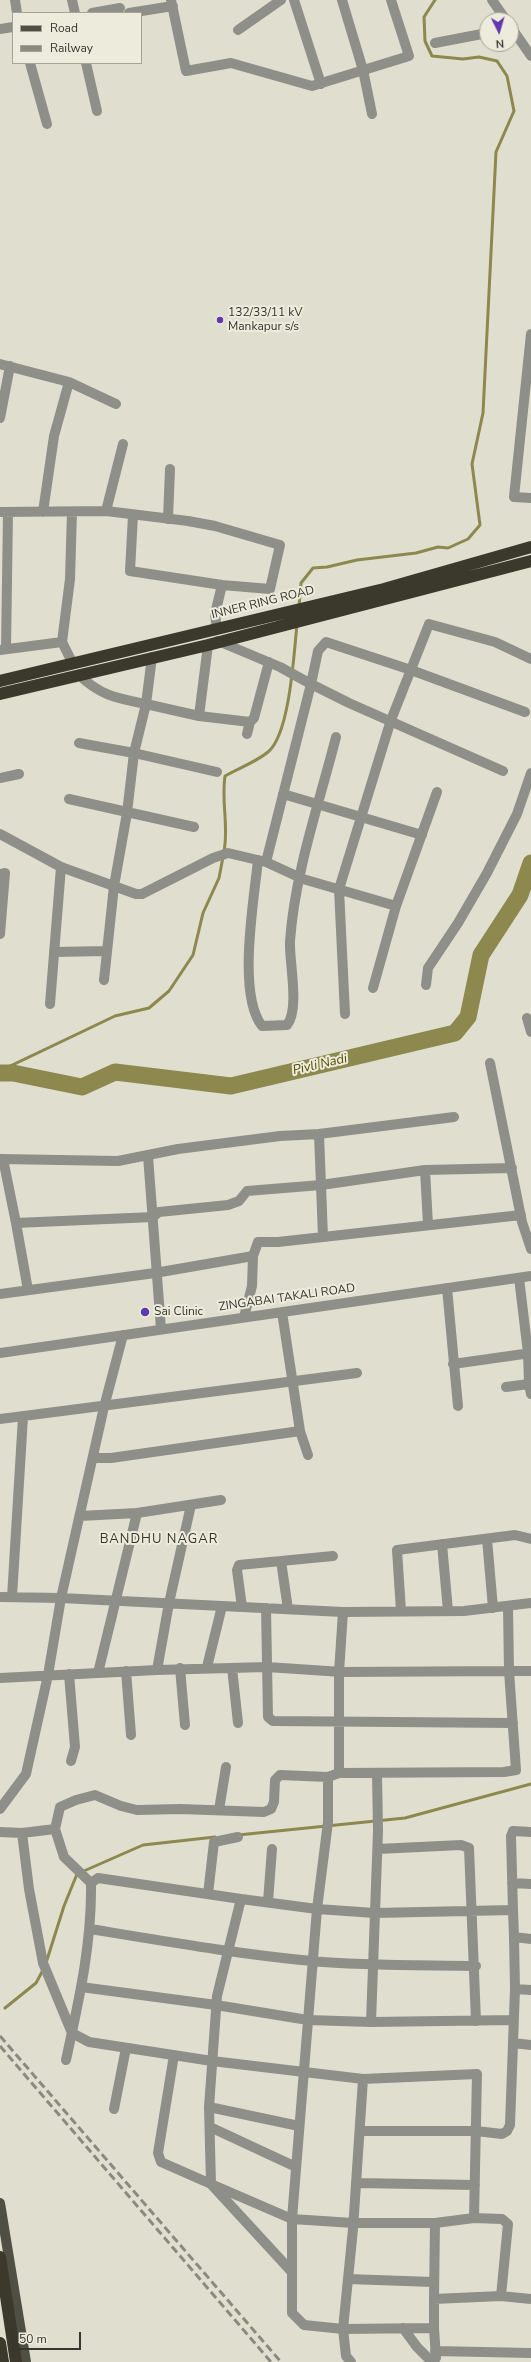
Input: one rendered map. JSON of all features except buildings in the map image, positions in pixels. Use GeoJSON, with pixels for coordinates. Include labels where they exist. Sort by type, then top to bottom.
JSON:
{"type":"FeatureCollection","features":[{"type":"Feature","properties":{"kind":"highway","name":"INNER RING ROAD"},"geometry":{"type":"LineString","coordinates":[[0,681],[295,609],[384,589],[531,547]]}},
{"type":"Feature","properties":{"kind":"highway"},"geometry":{"type":"LineString","coordinates":[[0,694],[213,643],[531,561]]}},
{"type":"Feature","properties":{"kind":"highway"},"geometry":{"type":"LineString","coordinates":[[0,2257],[16,2362]]}},
{"type":"Feature","properties":{"kind":"highway"},"geometry":{"type":"LineString","coordinates":[[0,2343],[3,2362]]}},
{"type":"Feature","properties":{"kind":"main road"},"geometry":{"type":"LineString","coordinates":[[0,2203],[26,2362]]}},
{"type":"Feature","properties":{"kind":"street"},"geometry":{"type":"LineString","coordinates":[[15,0],[17,12]]}},
{"type":"Feature","properties":{"kind":"street"},"geometry":{"type":"LineString","coordinates":[[72,0],[75,12]]}},
{"type":"Feature","properties":{"kind":"street"},"geometry":{"type":"LineString","coordinates":[[238,30],[281,0]]}},
{"type":"Feature","properties":{"kind":"street"},"geometry":{"type":"LineString","coordinates":[[294,0],[321,84]]}},
{"type":"Feature","properties":{"kind":"street"},"geometry":{"type":"LineString","coordinates":[[342,0],[364,70],[372,114]]}},
{"type":"Feature","properties":{"kind":"street"},"geometry":{"type":"LineString","coordinates":[[100,12],[172,3],[186,71],[230,63],[312,86],[410,56],[391,0]]}},
{"type":"Feature","properties":{"kind":"street"},"geometry":{"type":"LineString","coordinates":[[492,0],[500,12]]}},
{"type":"Feature","properties":{"kind":"street"},"geometry":{"type":"LineString","coordinates":[[0,29],[12,27]]}},
{"type":"Feature","properties":{"kind":"street"},"geometry":{"type":"LineString","coordinates":[[435,43],[479,35]]}},
{"type":"Feature","properties":{"kind":"street"},"geometry":{"type":"LineString","coordinates":[[519,39],[531,56]]}},
{"type":"Feature","properties":{"kind":"street"},"geometry":{"type":"LineString","coordinates":[[30,64],[47,124]]}},
{"type":"Feature","properties":{"kind":"street"},"geometry":{"type":"LineString","coordinates":[[86,64],[97,111]]}},
{"type":"Feature","properties":{"kind":"street"},"geometry":{"type":"LineString","coordinates":[[531,334],[514,497],[531,498]]}},
{"type":"Feature","properties":{"kind":"street"},"geometry":{"type":"LineString","coordinates":[[0,418],[5,365],[69,382],[116,404]]}},
{"type":"Feature","properties":{"kind":"street"},"geometry":{"type":"LineString","coordinates":[[43,512],[54,436],[69,382]]}},
{"type":"Feature","properties":{"kind":"street"},"geometry":{"type":"LineString","coordinates":[[106,511],[123,444]]}},
{"type":"Feature","properties":{"kind":"street"},"geometry":{"type":"LineString","coordinates":[[168,519],[170,469]]}},
{"type":"Feature","properties":{"kind":"street"},"geometry":{"type":"LineString","coordinates":[[62,642],[3,650],[4,512],[106,511],[215,526],[280,545],[270,589],[222,585],[130,571],[134,515]]}},
{"type":"Feature","properties":{"kind":"street"},"geometry":{"type":"LineString","coordinates":[[72,512],[70,579],[62,642],[73,664]]}},
{"type":"Feature","properties":{"kind":"street"},"geometry":{"type":"LineString","coordinates":[[217,628],[215,614],[222,585]]}},
{"type":"Feature","properties":{"kind":"street"},"geometry":{"type":"LineString","coordinates":[[345,1014],[339,889],[391,720],[429,624],[496,642],[531,659]]}},
{"type":"Feature","properties":{"kind":"street"},"geometry":{"type":"LineString","coordinates":[[336,737],[299,875],[290,942],[292,1019],[287,1024],[262,1026],[257,1019],[249,972],[250,931],[262,861],[283,794],[318,651],[326,642],[411,670],[525,712]]}},
{"type":"Feature","properties":{"kind":"street"},"geometry":{"type":"LineString","coordinates":[[199,716],[213,643],[269,662],[349,703],[391,720],[503,771]]}},
{"type":"Feature","properties":{"kind":"street"},"geometry":{"type":"LineString","coordinates":[[104,980],[114,886],[134,753],[146,704],[152,657]]}},
{"type":"Feature","properties":{"kind":"street"},"geometry":{"type":"LineString","coordinates":[[247,734],[250,722],[254,718],[269,662]]}},
{"type":"Feature","properties":{"kind":"street"},"geometry":{"type":"LineString","coordinates":[[79,675],[92,688],[111,697],[199,716],[250,722]]}},
{"type":"Feature","properties":{"kind":"street"},"geometry":{"type":"LineString","coordinates":[[79,743],[134,753],[217,772]]}},
{"type":"Feature","properties":{"kind":"street"},"geometry":{"type":"LineString","coordinates":[[426,985],[428,968],[458,923],[480,886],[517,814],[531,773]]}},
{"type":"Feature","properties":{"kind":"street"},"geometry":{"type":"LineString","coordinates":[[0,778],[19,774]]}},
{"type":"Feature","properties":{"kind":"street"},"geometry":{"type":"LineString","coordinates":[[373,988],[396,906],[437,792]]}},
{"type":"Feature","properties":{"kind":"street"},"geometry":{"type":"LineString","coordinates":[[283,794],[318,806],[422,835]]}},
{"type":"Feature","properties":{"kind":"street"},"geometry":{"type":"LineString","coordinates":[[69,799],[126,813],[194,827]]}},
{"type":"Feature","properties":{"kind":"street"},"geometry":{"type":"LineString","coordinates":[[0,834],[61,867],[136,894],[142,894],[213,858],[228,854],[262,861],[339,889],[396,906]]}},
{"type":"Feature","properties":{"kind":"street"},"geometry":{"type":"LineString","coordinates":[[50,1004],[61,867]]}},
{"type":"Feature","properties":{"kind":"street"},"geometry":{"type":"LineString","coordinates":[[0,874],[5,873],[0,934]]}},
{"type":"Feature","properties":{"kind":"street"},"geometry":{"type":"LineString","coordinates":[[54,952],[106,951]]}},
{"type":"Feature","properties":{"kind":"street"},"geometry":{"type":"LineString","coordinates":[[527,1018],[531,1032]]}},
{"type":"Feature","properties":{"kind":"street"},"geometry":{"type":"LineString","coordinates":[[490,1063],[521,1215],[531,1249]]}},
{"type":"Feature","properties":{"kind":"street"},"geometry":{"type":"LineString","coordinates":[[28,1290],[16,1223],[2,1159],[118,1161],[178,1149],[280,1136],[319,1134],[454,1117]]}},
{"type":"Feature","properties":{"kind":"street"},"geometry":{"type":"LineString","coordinates":[[319,1134],[323,1237]]}},
{"type":"Feature","properties":{"kind":"street"},"geometry":{"type":"LineString","coordinates":[[148,1156],[153,1217],[155,1273],[161,1329]]}},
{"type":"Feature","properties":{"kind":"street"},"geometry":{"type":"LineString","coordinates":[[16,1223],[153,1217],[159,1212],[228,1204],[239,1201],[247,1191],[321,1185],[425,1170],[512,1168]]}},
{"type":"Feature","properties":{"kind":"street"},"geometry":{"type":"LineString","coordinates":[[425,1170],[428,1225]]}},
{"type":"Feature","properties":{"kind":"street"},"geometry":{"type":"LineString","coordinates":[[244,1317],[252,1286],[253,1256],[258,1242],[323,1237],[521,1215]]}},
{"type":"Feature","properties":{"kind":"street"},"geometry":{"type":"LineString","coordinates":[[0,1294],[155,1273],[253,1256]]}},
{"type":"Feature","properties":{"kind":"street","name":"ZINGABAI TAKALI ROAD"},"geometry":{"type":"LineString","coordinates":[[0,1352],[531,1276]]}},
{"type":"Feature","properties":{"kind":"street"},"geometry":{"type":"LineString","coordinates":[[506,1387],[530,1389],[530,1353],[518,1278]]}},
{"type":"Feature","properties":{"kind":"street"},"geometry":{"type":"LineString","coordinates":[[447,1288],[458,1406]]}},
{"type":"Feature","properties":{"kind":"street"},"geometry":{"type":"LineString","coordinates":[[282,1312],[300,1431],[308,1455]]}},
{"type":"Feature","properties":{"kind":"street"},"geometry":{"type":"LineString","coordinates":[[0,1809],[26,1774],[48,1675],[61,1598],[104,1407],[124,1335]]}},
{"type":"Feature","properties":{"kind":"street"},"geometry":{"type":"LineString","coordinates":[[453,1364],[530,1353]]}},
{"type":"Feature","properties":{"kind":"street"},"geometry":{"type":"LineString","coordinates":[[0,1419],[104,1407],[357,1373]]}},
{"type":"Feature","properties":{"kind":"street"},"geometry":{"type":"LineString","coordinates":[[12,1597],[23,1417]]}},
{"type":"Feature","properties":{"kind":"street"},"geometry":{"type":"LineString","coordinates":[[93,1458],[111,1458],[300,1431]]}},
{"type":"Feature","properties":{"kind":"street"},"geometry":{"type":"LineString","coordinates":[[80,1516],[137,1513],[220,1500]]}},
{"type":"Feature","properties":{"kind":"street"},"geometry":{"type":"LineString","coordinates":[[157,1670],[168,1603],[191,1505]]}},
{"type":"Feature","properties":{"kind":"street"},"geometry":{"type":"LineString","coordinates":[[98,1673],[137,1513]]}},
{"type":"Feature","properties":{"kind":"street"},"geometry":{"type":"LineString","coordinates":[[401,1611],[396,1550],[515,1535],[531,1539]]}},
{"type":"Feature","properties":{"kind":"street"},"geometry":{"type":"LineString","coordinates":[[487,1539],[493,1608]]}},
{"type":"Feature","properties":{"kind":"street"},"geometry":{"type":"LineString","coordinates":[[442,1544],[448,1611]]}},
{"type":"Feature","properties":{"kind":"street"},"geometry":{"type":"LineString","coordinates":[[242,1607],[237,1570],[240,1565],[333,1556]]}},
{"type":"Feature","properties":{"kind":"street"},"geometry":{"type":"LineString","coordinates":[[281,1561],[288,1609]]}},
{"type":"Feature","properties":{"kind":"street"},"geometry":{"type":"LineString","coordinates":[[0,1597],[116,1600],[343,1612],[448,1611],[493,1608],[531,1603]]}},
{"type":"Feature","properties":{"kind":"street"},"geometry":{"type":"LineString","coordinates":[[207,1667],[222,1606]]}},
{"type":"Feature","properties":{"kind":"street"},"geometry":{"type":"LineString","coordinates":[[66,2060],[81,1987],[90,1929],[91,1883],[64,1857],[55,1829],[60,1807],[76,1800],[95,1795],[121,1806],[137,1810],[180,1808],[264,1812],[271,1809],[274,1802],[275,1780],[280,1775],[328,1777],[338,1773],[504,1772],[516,1770],[509,1672],[508,1606]]}},
{"type":"Feature","properties":{"kind":"street"},"geometry":{"type":"LineString","coordinates":[[266,1608],[268,1717],[273,1721],[339,1721],[412,1724],[513,1723]]}},
{"type":"Feature","properties":{"kind":"street"},"geometry":{"type":"LineString","coordinates":[[338,1773],[339,1672],[343,1612]]}},
{"type":"Feature","properties":{"kind":"street"},"geometry":{"type":"LineString","coordinates":[[0,1678],[207,1667],[267,1667],[339,1672],[531,1671]]}},
{"type":"Feature","properties":{"kind":"street"},"geometry":{"type":"LineString","coordinates":[[180,1668],[185,1725]]}},
{"type":"Feature","properties":{"kind":"street"},"geometry":{"type":"LineString","coordinates":[[232,1668],[238,1723]]}},
{"type":"Feature","properties":{"kind":"street"},"geometry":{"type":"LineString","coordinates":[[126,1671],[131,1735]]}},
{"type":"Feature","properties":{"kind":"street"},"geometry":{"type":"LineString","coordinates":[[69,1674],[75,1747],[71,1761]]}},
{"type":"Feature","properties":{"kind":"street"},"geometry":{"type":"LineString","coordinates":[[219,1810],[226,1766]]}},
{"type":"Feature","properties":{"kind":"street"},"geometry":{"type":"LineString","coordinates":[[371,2022],[378,1849],[378,1773]]}},
{"type":"Feature","properties":{"kind":"street"},"geometry":{"type":"LineString","coordinates":[[328,1777],[327,1826],[317,1909],[292,2219],[292,2313],[304,2325],[343,2329],[434,2328]]}},
{"type":"Feature","properties":{"kind":"street"},"geometry":{"type":"LineString","coordinates":[[0,1832],[22,1833],[55,1829]]}},
{"type":"Feature","properties":{"kind":"street"},"geometry":{"type":"LineString","coordinates":[[360,2131],[476,2131],[502,2134],[507,2131],[510,2125],[515,1989],[511,1836],[513,1831],[531,1832]]}},
{"type":"Feature","properties":{"kind":"street"},"geometry":{"type":"LineString","coordinates":[[22,1833],[29,1889],[44,1967],[72,2033],[89,2042],[212,2062],[363,2078],[477,2074],[474,2218]]}},
{"type":"Feature","properties":{"kind":"street"},"geometry":{"type":"LineString","coordinates":[[208,1894],[214,1842],[238,1837]]}},
{"type":"Feature","properties":{"kind":"street"},"geometry":{"type":"LineString","coordinates":[[378,1849],[461,1844],[469,1848],[476,1966],[476,2021]]}},
{"type":"Feature","properties":{"kind":"street"},"geometry":{"type":"LineString","coordinates":[[268,1902],[272,1849]]}},
{"type":"Feature","properties":{"kind":"street"},"geometry":{"type":"LineString","coordinates":[[91,1883],[98,1878],[317,1909],[375,1912],[513,1910]]}},
{"type":"Feature","properties":{"kind":"street"},"geometry":{"type":"LineString","coordinates":[[512,1883],[531,1884]]}},
{"type":"Feature","properties":{"kind":"street"},"geometry":{"type":"LineString","coordinates":[[241,1899],[216,2005],[209,2107],[211,2184],[291,2271]]}},
{"type":"Feature","properties":{"kind":"street"},"geometry":{"type":"LineString","coordinates":[[90,1929],[228,1952],[313,1961],[373,1965],[476,1966]]}},
{"type":"Feature","properties":{"kind":"street"},"geometry":{"type":"LineString","coordinates":[[514,1937],[531,1939]]}},
{"type":"Feature","properties":{"kind":"street"},"geometry":{"type":"LineString","coordinates":[[81,1987],[216,2005],[308,2020],[371,2022],[513,2020]]}},
{"type":"Feature","properties":{"kind":"street"},"geometry":{"type":"LineString","coordinates":[[515,1989],[531,1990]]}},
{"type":"Feature","properties":{"kind":"street"},"geometry":{"type":"LineString","coordinates":[[513,2043],[531,2045]]}},
{"type":"Feature","properties":{"kind":"street"},"geometry":{"type":"LineString","coordinates":[[114,2109],[126,2048]]}},
{"type":"Feature","properties":{"kind":"street"},"geometry":{"type":"LineString","coordinates":[[174,2055],[158,2153],[161,2162],[292,2219],[353,2223],[434,2223],[474,2218],[502,2219],[508,2224],[501,2296]]}},
{"type":"Feature","properties":{"kind":"street"},"geometry":{"type":"LineString","coordinates":[[351,2362],[346,2356],[343,2329],[353,2223],[363,2078]]}},
{"type":"Feature","properties":{"kind":"street"},"geometry":{"type":"LineString","coordinates":[[209,2107],[299,2126]]}},
{"type":"Feature","properties":{"kind":"street"},"geometry":{"type":"LineString","coordinates":[[210,2127],[296,2167]]}},
{"type":"Feature","properties":{"kind":"street"},"geometry":{"type":"LineString","coordinates":[[356,2183],[475,2185]]}},
{"type":"Feature","properties":{"kind":"street"},"geometry":{"type":"LineString","coordinates":[[434,2223],[433,2282],[434,2328],[437,2362]]}},
{"type":"Feature","properties":{"kind":"street"},"geometry":{"type":"LineString","coordinates":[[348,2279],[433,2282]]}},
{"type":"Feature","properties":{"kind":"street"},"geometry":{"type":"LineString","coordinates":[[434,2299],[501,2296],[531,2299]]}},
{"type":"Feature","properties":{"kind":"street"},"geometry":{"type":"LineString","coordinates":[[403,2328],[417,2348],[432,2362]]}},
{"type":"Feature","properties":{"kind":"street"},"geometry":{"type":"LineString","coordinates":[[436,2351],[531,2353]]}},
{"type":"Feature","properties":{"kind":"waterway"},"geometry":{"type":"LineString","coordinates":[[299,607],[301,583],[313,568],[327,567],[357,560],[416,553],[438,547],[448,548],[468,539],[480,525],[472,464],[483,413],[496,152],[514,111],[507,76],[497,61],[479,57],[463,59],[432,56],[425,41],[424,17],[435,0]]}},
{"type":"Feature","properties":{"kind":"waterway"},"geometry":{"type":"LineString","coordinates":[[224,851],[226,832],[224,795],[225,776],[263,756],[275,742],[281,728],[290,692],[297,624]]}},
{"type":"Feature","properties":{"kind":"waterway"},"geometry":{"type":"LineString","coordinates":[[0,1071],[115,1016],[149,1008],[169,991],[193,955],[203,913],[219,878],[223,857]]}},
{"type":"Feature","properties":{"kind":"waterway","name":"Pivli Nadi"},"geometry":{"type":"LineString","coordinates":[[0,1073],[13,1073],[82,1087],[115,1072],[231,1086],[455,1033],[468,1017],[481,955],[520,895],[531,863]]}},
{"type":"Feature","properties":{"kind":"waterway"},"geometry":{"type":"LineString","coordinates":[[238,1835],[405,1818],[531,1784]]}},
{"type":"Feature","properties":{"kind":"waterway"},"geometry":{"type":"LineString","coordinates":[[46,1963],[64,1906],[77,1874],[143,1845],[215,1837]]}},
{"type":"Feature","properties":{"kind":"waterway"},"geometry":{"type":"LineString","coordinates":[[5,2008],[36,1983],[43,1970]]}},
{"type":"Feature","properties":{"kind":"railway"},"geometry":{"type":"LineString","coordinates":[[0,2036],[281,2362]]}},
{"type":"Feature","properties":{"kind":"railway"},"geometry":{"type":"LineString","coordinates":[[0,2046],[271,2362]]}},
{"type":"Feature","properties":{"kind":"place","name":"132/33/11 kV Mankapur s/s"},"geometry":{"type":"Point","coordinates":[220,320]}},
{"type":"Feature","properties":{"kind":"place","name":"Sai Clinic"},"geometry":{"type":"Point","coordinates":[145,1312]}},
{"type":"Feature","properties":{"kind":"district","name":"BANDHU NAGAR"},"geometry":{"type":"Point","coordinates":[159,1540]}}]}
